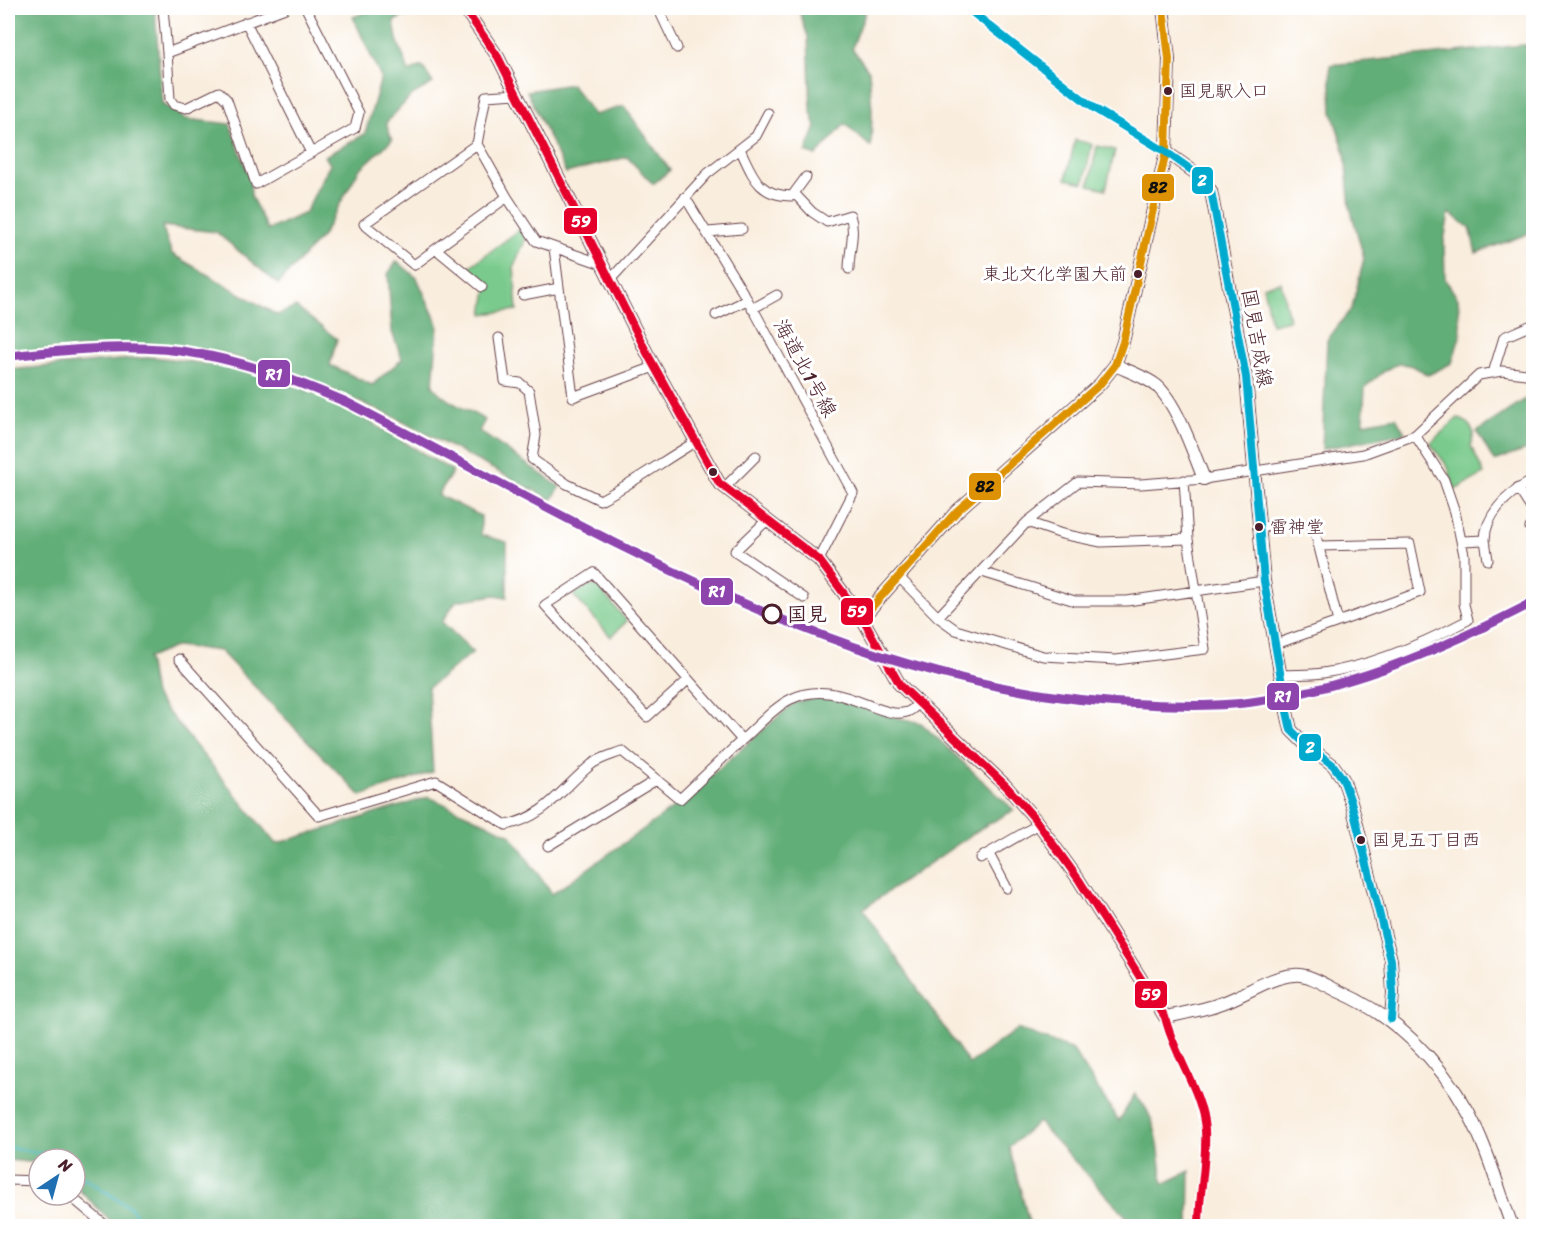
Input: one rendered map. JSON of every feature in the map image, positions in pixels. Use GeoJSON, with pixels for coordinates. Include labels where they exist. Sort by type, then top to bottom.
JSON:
{"type":"FeatureCollection","features":[{"type":"Feature","properties":{"kind":"street"},"geometry":{"type":"LineString","coordinates":[[163,8],[170,99],[174,105],[186,108],[219,92],[227,100],[256,184],[355,128],[359,113],[306,8]]}},
{"type":"Feature","properties":{"kind":"street"},"geometry":{"type":"LineString","coordinates":[[167,53],[285,8]]}},
{"type":"Feature","properties":{"kind":"street"},"geometry":{"type":"LineString","coordinates":[[465,9],[483,8]]}},
{"type":"Feature","properties":{"kind":"street"},"geometry":{"type":"LineString","coordinates":[[658,8],[677,48]]}},
{"type":"Feature","properties":{"kind":"street"},"geometry":{"type":"LineString","coordinates":[[967,8],[1095,109],[1166,152]]}},
{"type":"Feature","properties":{"kind":"street"},"geometry":{"type":"LineString","coordinates":[[862,618],[957,511],[1100,384],[1115,365],[1123,342],[1166,152],[1169,59],[1163,8]]}},
{"type":"Feature","properties":{"kind":"street"},"geometry":{"type":"LineString","coordinates":[[465,9],[498,57],[654,367],[695,442],[724,488],[819,560],[862,618],[900,685],[1006,786],[1039,824],[1074,872],[1165,1017],[1170,1041],[1199,1102],[1205,1129],[1199,1227]]}},
{"type":"Feature","properties":{"kind":"street"},"geometry":{"type":"LineString","coordinates":[[246,22],[311,153]]}},
{"type":"Feature","properties":{"kind":"street"},"geometry":{"type":"LineString","coordinates":[[517,94],[486,96],[477,144],[507,197],[536,240],[602,264]]}},
{"type":"Feature","properties":{"kind":"street"},"geometry":{"type":"LineString","coordinates":[[610,280],[707,174],[756,136],[765,123],[768,113]]}},
{"type":"Feature","properties":{"kind":"street"},"geometry":{"type":"LineString","coordinates":[[477,144],[364,224],[414,265],[507,197]]}},
{"type":"Feature","properties":{"kind":"street"},"geometry":{"type":"LineString","coordinates":[[740,149],[758,185],[783,196],[795,194],[806,177]]}},
{"type":"Feature","properties":{"kind":"street","name":"国見吉成線"},"geometry":{"type":"LineString","coordinates":[[1166,152],[1197,174],[1210,191],[1246,377],[1264,581],[1284,695]]}},
{"type":"Feature","properties":{"kind":"street"},"geometry":{"type":"LineString","coordinates":[[795,194],[812,212],[827,222],[850,215],[855,229],[849,248],[849,269]]}},
{"type":"Feature","properties":{"kind":"street","name":"海道北1号線"},"geometry":{"type":"LineString","coordinates":[[685,197],[750,304],[853,493],[819,560]]}},
{"type":"Feature","properties":{"kind":"street"},"geometry":{"type":"LineString","coordinates":[[708,232],[742,229]]}},
{"type":"Feature","properties":{"kind":"street"},"geometry":{"type":"LineString","coordinates":[[554,248],[573,397],[654,367]]}},
{"type":"Feature","properties":{"kind":"street"},"geometry":{"type":"LineString","coordinates":[[435,249],[482,287]]}},
{"type":"Feature","properties":{"kind":"street"},"geometry":{"type":"LineString","coordinates":[[523,295],[559,288]]}},
{"type":"Feature","properties":{"kind":"street"},"geometry":{"type":"LineString","coordinates":[[716,315],[777,295]]}},
{"type":"Feature","properties":{"kind":"street"},"geometry":{"type":"LineString","coordinates":[[1493,373],[1504,337],[1533,324]]}},
{"type":"Feature","properties":{"kind":"street"},"geometry":{"type":"LineString","coordinates":[[499,338],[505,381],[519,383],[529,391],[536,435],[532,459],[567,484],[600,500],[695,442]]}},
{"type":"Feature","properties":{"kind":"street"},"geometry":{"type":"LineString","coordinates":[[1115,365],[1156,385],[1163,393],[1185,432],[1204,480]]}},
{"type":"Feature","properties":{"kind":"street"},"geometry":{"type":"LineString","coordinates":[[938,617],[1027,522],[1078,482],[1142,484],[1204,480],[1253,470],[1363,454],[1415,435],[1479,375],[1502,371],[1533,375]]}},
{"type":"Feature","properties":{"kind":"street"},"geometry":{"type":"LineString","coordinates":[[1281,675],[1322,674],[1347,668],[1399,650],[1468,620],[1464,604],[1462,541],[1444,480],[1415,435]]}},
{"type":"Feature","properties":{"kind":"street"},"geometry":{"type":"LineString","coordinates":[[724,488],[756,456]]}},
{"type":"Feature","properties":{"kind":"street"},"geometry":{"type":"LineString","coordinates":[[898,576],[938,617],[957,630],[1043,657],[1116,660],[1205,649],[1188,539],[1184,480]]}},
{"type":"Feature","properties":{"kind":"street"},"geometry":{"type":"LineString","coordinates":[[1488,560],[1485,526],[1512,491],[1528,483]]}},
{"type":"Feature","properties":{"kind":"street"},"geometry":{"type":"LineString","coordinates":[[1518,488],[1533,513]]}},
{"type":"Feature","properties":{"kind":"street"},"geometry":{"type":"LineString","coordinates":[[767,520],[735,550],[804,598]]}},
{"type":"Feature","properties":{"kind":"street"},"geometry":{"type":"LineString","coordinates":[[1027,522],[1062,534],[1101,542],[1188,539]]}},
{"type":"Feature","properties":{"kind":"street"},"geometry":{"type":"LineString","coordinates":[[1258,527],[1313,524],[1338,622]]}},
{"type":"Feature","properties":{"kind":"street"},"geometry":{"type":"LineString","coordinates":[[1462,541],[1485,540]]}},
{"type":"Feature","properties":{"kind":"street"},"geometry":{"type":"LineString","coordinates":[[1276,644],[1420,592],[1410,544],[1319,546]]}},
{"type":"Feature","properties":{"kind":"street"},"geometry":{"type":"LineString","coordinates":[[982,572],[1076,601],[1127,601],[1264,581]]}},
{"type":"Feature","properties":{"kind":"street"},"geometry":{"type":"LineString","coordinates":[[688,681],[647,717],[545,605],[594,573],[742,740]]}},
{"type":"Feature","properties":{"kind":"street"},"geometry":{"type":"LineString","coordinates":[[179,658],[319,816],[436,781],[506,825],[522,822],[547,808],[594,762],[622,751],[680,799],[742,740],[791,699],[817,692],[838,693],[890,711],[906,712],[919,704]]}},
{"type":"Feature","properties":{"kind":"street"},"geometry":{"type":"LineString","coordinates":[[1287,712],[1291,730],[1333,765],[1343,779],[1352,805],[1391,960],[1393,993],[1391,1019]]}},
{"type":"Feature","properties":{"kind":"street"},"geometry":{"type":"LineString","coordinates":[[548,846],[656,780]]}},
{"type":"Feature","properties":{"kind":"street"},"geometry":{"type":"LineString","coordinates":[[1007,888],[984,856],[1039,824]]}},
{"type":"Feature","properties":{"kind":"street"},"geometry":{"type":"LineString","coordinates":[[1165,1017],[1222,1003],[1276,978],[1296,974],[1351,997],[1391,1019],[1417,1044],[1446,1078],[1468,1112],[1483,1145],[1512,1227]]}},
{"type":"Feature","properties":{"kind":"street"},"geometry":{"type":"LineString","coordinates":[[8,1180],[27,1181]]}},
{"type":"Feature","properties":{"kind":"street"},"geometry":{"type":"LineString","coordinates":[[83,1207],[106,1227]]}},
{"type":"Feature","properties":{"kind":"green space"},"geometry":{"type":"Polygon","coordinates":[[[8,8],[155,8],[162,104],[186,119],[230,124],[250,179],[251,196],[268,230],[305,213],[330,164],[325,156],[365,134],[381,78],[353,17],[377,8],[399,8],[405,16],[394,21],[397,39],[409,72],[422,66],[433,83],[412,95],[386,123],[392,140],[359,170],[322,236],[278,284],[216,232],[162,226],[172,254],[277,315],[296,307],[337,339],[330,365],[372,385],[402,359],[392,332],[388,274],[397,261],[417,278],[438,325],[433,386],[450,401],[485,420],[479,431],[560,487],[552,500],[394,417],[304,378],[218,352],[154,344],[8,353],[8,8]]]}},
{"type":"Feature","properties":{"kind":"green space"},"geometry":{"type":"Polygon","coordinates":[[[798,8],[867,8],[852,48],[869,71],[872,110],[871,147],[845,124],[816,156],[806,152],[816,127],[811,112],[808,37],[798,8]]]}},
{"type":"Feature","properties":{"kind":"green space"},"geometry":{"type":"Polygon","coordinates":[[[1533,44],[1533,232],[1476,253],[1470,228],[1449,213],[1444,241],[1445,279],[1458,299],[1461,333],[1452,363],[1428,375],[1409,365],[1395,365],[1365,387],[1363,423],[1396,417],[1405,433],[1322,449],[1327,340],[1352,308],[1364,258],[1350,207],[1345,153],[1332,112],[1330,65],[1533,44]]]}},
{"type":"Feature","properties":{"kind":"green space"},"geometry":{"type":"Polygon","coordinates":[[[571,84],[594,115],[624,106],[670,170],[653,184],[627,157],[566,173],[527,91],[571,84]]]}},
{"type":"Feature","properties":{"kind":"green space"},"geometry":{"type":"Polygon","coordinates":[[[1075,140],[1092,144],[1084,183],[1066,179],[1075,140]]]}},
{"type":"Feature","properties":{"kind":"green space"},"geometry":{"type":"Polygon","coordinates":[[[1097,146],[1115,150],[1106,189],[1089,185],[1097,146]]]}},
{"type":"Feature","properties":{"kind":"green space"},"geometry":{"type":"Polygon","coordinates":[[[522,228],[527,236],[514,266],[517,310],[483,314],[488,283],[468,268],[522,228]]]}},
{"type":"Feature","properties":{"kind":"green space"},"geometry":{"type":"Polygon","coordinates":[[[1281,282],[1289,320],[1271,324],[1263,286],[1281,282]]]}},
{"type":"Feature","properties":{"kind":"green space"},"geometry":{"type":"Polygon","coordinates":[[[153,357],[243,371],[296,386],[336,403],[453,471],[438,495],[481,516],[481,535],[507,542],[507,597],[495,595],[456,601],[442,622],[473,652],[428,688],[433,772],[361,796],[220,651],[177,646],[148,658],[154,695],[276,844],[429,797],[510,834],[552,894],[676,806],[794,703],[818,697],[841,700],[878,713],[921,723],[1014,810],[983,827],[863,909],[969,1064],[1017,1029],[1073,1050],[1119,1121],[1135,1094],[1143,1103],[1153,1125],[1159,1148],[1163,1184],[1190,1171],[1189,1226],[1135,1226],[1038,1122],[1009,1147],[1030,1226],[116,1226],[87,1198],[87,1147],[27,1147],[27,1162],[8,1160],[8,370],[153,357]]]}},
{"type":"Feature","properties":{"kind":"green space"},"geometry":{"type":"Polygon","coordinates":[[[1527,398],[1533,412],[1533,448],[1494,461],[1477,432],[1527,398]]]}},
{"type":"Feature","properties":{"kind":"green space"},"geometry":{"type":"Polygon","coordinates":[[[1458,418],[1468,423],[1474,433],[1471,446],[1484,474],[1455,490],[1448,467],[1430,443],[1458,418]]]}},
{"type":"Feature","properties":{"kind":"green space"},"geometry":{"type":"Polygon","coordinates":[[[589,585],[598,587],[627,621],[611,637],[573,595],[589,585]]]}},
{"type":"Feature","properties":{"kind":"waterway"},"geometry":{"type":"LineString","coordinates":[[8,1147],[27,1151]]}},
{"type":"Feature","properties":{"kind":"waterway"},"geometry":{"type":"LineString","coordinates":[[87,1180],[131,1208],[143,1226]]}},
{"type":"Feature","properties":{"kind":"transit line","name":"59"},"geometry":{"type":"LineString","coordinates":[[464,8],[498,57],[648,355],[719,483],[819,560],[862,618],[900,685],[1006,786],[1035,819],[1079,880],[1165,1017],[1203,1115],[1205,1154],[1199,1226]]}},
{"type":"Feature","properties":{"kind":"transit line","name":"2"},"geometry":{"type":"LineString","coordinates":[[967,8],[1095,109],[1166,152],[1197,174],[1211,191],[1246,377],[1264,581],[1287,712],[1291,730],[1333,765],[1343,779],[1352,805],[1391,960],[1393,993],[1391,1019]]}},
{"type":"Feature","properties":{"kind":"transit line","name":"82"},"geometry":{"type":"LineString","coordinates":[[862,618],[957,511],[1100,384],[1115,365],[1123,342],[1166,152],[1169,59],[1163,8]]}},
{"type":"Feature","properties":{"kind":"transit line","name":"R1"},"geometry":{"type":"LineString","coordinates":[[8,356],[104,348],[152,348],[176,350],[237,362],[274,374],[346,402],[633,552],[731,598],[831,639],[933,671],[1037,694],[1174,705],[1220,705],[1265,700],[1335,684],[1403,662],[1469,634],[1534,602]]}},
{"type":"Feature","properties":{"kind":"place","name":"国見駅入口"},"geometry":{"type":"Point","coordinates":[1168,91]}},
{"type":"Feature","properties":{"kind":"place","name":"東北文化学園大前"},"geometry":{"type":"Point","coordinates":[1138,274]}},
{"type":"Feature","properties":{"kind":"place","name":"雷神堂"},"geometry":{"type":"Point","coordinates":[1259,527]}},
{"type":"Feature","properties":{"kind":"place","name":"国見"},"geometry":{"type":"Point","coordinates":[772,614]}},
{"type":"Feature","properties":{"kind":"place","name":"国見五丁目西"},"geometry":{"type":"Point","coordinates":[1361,840]}}]}
